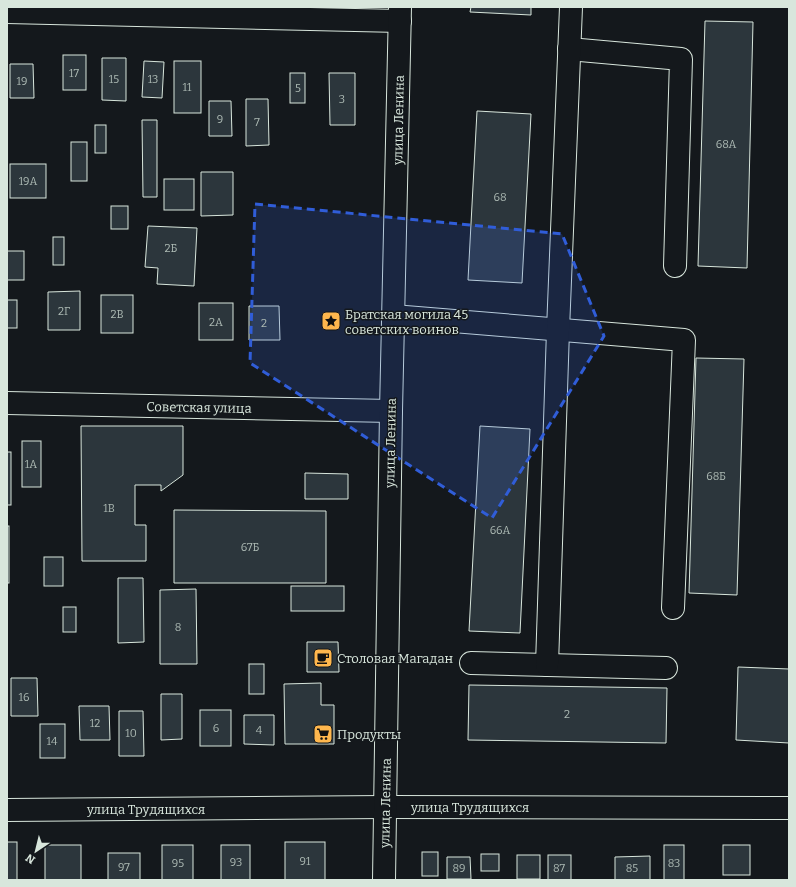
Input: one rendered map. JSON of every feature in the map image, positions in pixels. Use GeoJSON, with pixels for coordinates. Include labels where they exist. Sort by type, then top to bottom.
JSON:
{"type":"FeatureCollection","features":[{"type":"Feature","properties":{"kind":"street"},"geometry":{"type":"LineString","coordinates":[[547,665],[558,330],[571,7]]}},
{"type":"Feature","properties":{"kind":"street"},"geometry":{"type":"LineString","coordinates":[[7,12],[400,14]]}},
{"type":"Feature","properties":{"kind":"street","name":"улица Ленина"},"geometry":{"type":"LineString","coordinates":[[384,880],[391,411],[400,14]]}},
{"type":"Feature","properties":{"kind":"street"},"geometry":{"type":"LineString","coordinates":[[569,49],[681,59],[675,266]]}},
{"type":"Feature","properties":{"kind":"street"},"geometry":{"type":"LineString","coordinates":[[393,316],[684,340],[673,608]]}},
{"type":"Feature","properties":{"kind":"street","name":"Советская улица"},"geometry":{"type":"LineString","coordinates":[[7,403],[391,411]]}},
{"type":"Feature","properties":{"kind":"street"},"geometry":{"type":"LineString","coordinates":[[471,664],[666,668]]}},
{"type":"Feature","properties":{"kind":"street","name":"улица Трудящихся"},"geometry":{"type":"LineString","coordinates":[[7,810],[385,807],[789,808]]}},
{"type":"Feature","properties":{"kind":"highlighted area"},"geometry":{"type":"Polygon","coordinates":[[[255,204],[562,234],[604,336],[492,518],[250,363],[255,204]]]}},
{"type":"Feature","properties":{"kind":"building"},"geometry":{"type":"Polygon","coordinates":[[[471,7],[531,7],[531,15],[470,12],[471,7]]]}},
{"type":"Feature","properties":{"kind":"building"},"geometry":{"type":"Polygon","coordinates":[[[705,21],[753,22],[747,268],[698,266],[705,21]]]}},
{"type":"Feature","properties":{"kind":"building"},"geometry":{"type":"Polygon","coordinates":[[[63,55],[86,55],[86,90],[63,90],[63,55]]]}},
{"type":"Feature","properties":{"kind":"building"},"geometry":{"type":"Polygon","coordinates":[[[102,58],[126,58],[126,101],[102,100],[102,58]]]}},
{"type":"Feature","properties":{"kind":"building"},"geometry":{"type":"Polygon","coordinates":[[[144,61],[164,62],[162,98],[142,97],[144,61]]]}},
{"type":"Feature","properties":{"kind":"building"},"geometry":{"type":"Polygon","coordinates":[[[174,61],[201,61],[201,113],[174,113],[174,61]]]}},
{"type":"Feature","properties":{"kind":"building"},"geometry":{"type":"Polygon","coordinates":[[[10,64],[33,64],[34,98],[10,98],[10,64]]]}},
{"type":"Feature","properties":{"kind":"building"},"geometry":{"type":"Polygon","coordinates":[[[290,73],[305,73],[305,103],[290,103],[290,73]]]}},
{"type":"Feature","properties":{"kind":"building"},"geometry":{"type":"Polygon","coordinates":[[[329,73],[355,73],[355,125],[330,125],[329,73]]]}},
{"type":"Feature","properties":{"kind":"building"},"geometry":{"type":"Polygon","coordinates":[[[246,99],[268,99],[269,145],[246,146],[246,99]]]}},
{"type":"Feature","properties":{"kind":"building"},"geometry":{"type":"Polygon","coordinates":[[[209,101],[231,101],[232,136],[209,136],[209,101]]]}},
{"type":"Feature","properties":{"kind":"building"},"geometry":{"type":"Polygon","coordinates":[[[477,111],[531,114],[522,283],[468,280],[477,111]]]}},
{"type":"Feature","properties":{"kind":"building"},"geometry":{"type":"Polygon","coordinates":[[[142,120],[157,120],[157,197],[143,197],[142,120]]]}},
{"type":"Feature","properties":{"kind":"building"},"geometry":{"type":"Polygon","coordinates":[[[95,125],[106,125],[106,153],[95,153],[95,125]]]}},
{"type":"Feature","properties":{"kind":"building"},"geometry":{"type":"Polygon","coordinates":[[[71,142],[87,142],[87,181],[71,181],[71,142]]]}},
{"type":"Feature","properties":{"kind":"building"},"geometry":{"type":"Polygon","coordinates":[[[10,164],[46,164],[46,198],[10,198],[10,164]]]}},
{"type":"Feature","properties":{"kind":"building"},"geometry":{"type":"Polygon","coordinates":[[[201,172],[233,172],[233,215],[201,216],[201,172]]]}},
{"type":"Feature","properties":{"kind":"building"},"geometry":{"type":"Polygon","coordinates":[[[164,179],[194,179],[194,210],[164,210],[164,179]]]}},
{"type":"Feature","properties":{"kind":"building"},"geometry":{"type":"Polygon","coordinates":[[[111,206],[128,206],[128,229],[111,229],[111,206]]]}},
{"type":"Feature","properties":{"kind":"building"},"geometry":{"type":"Polygon","coordinates":[[[148,226],[197,228],[194,286],[157,284],[158,268],[145,267],[148,226]]]}},
{"type":"Feature","properties":{"kind":"building"},"geometry":{"type":"Polygon","coordinates":[[[53,237],[64,237],[64,265],[53,265],[53,237]]]}},
{"type":"Feature","properties":{"kind":"building"},"geometry":{"type":"Polygon","coordinates":[[[7,251],[24,251],[24,280],[7,280],[7,251]]]}},
{"type":"Feature","properties":{"kind":"building"},"geometry":{"type":"Polygon","coordinates":[[[80,291],[80,330],[48,330],[48,292],[80,291]]]}},
{"type":"Feature","properties":{"kind":"building"},"geometry":{"type":"Polygon","coordinates":[[[101,295],[133,295],[133,333],[101,333],[101,295]]]}},
{"type":"Feature","properties":{"kind":"building"},"geometry":{"type":"Polygon","coordinates":[[[7,300],[17,300],[17,328],[7,328],[7,300]]]}},
{"type":"Feature","properties":{"kind":"building"},"geometry":{"type":"Polygon","coordinates":[[[199,303],[233,303],[233,340],[199,340],[199,303]]]}},
{"type":"Feature","properties":{"kind":"building"},"geometry":{"type":"Polygon","coordinates":[[[249,306],[279,306],[280,340],[249,340],[249,306]]]}},
{"type":"Feature","properties":{"kind":"building"},"geometry":{"type":"Polygon","coordinates":[[[696,358],[744,359],[737,595],[689,593],[696,358]]]}},
{"type":"Feature","properties":{"kind":"building"},"geometry":{"type":"Polygon","coordinates":[[[81,426],[183,426],[183,475],[161,491],[161,485],[135,485],[135,525],[146,525],[146,561],[82,561],[81,426]]]}},
{"type":"Feature","properties":{"kind":"building"},"geometry":{"type":"Polygon","coordinates":[[[480,426],[530,429],[520,633],[469,631],[480,426]]]}},
{"type":"Feature","properties":{"kind":"building"},"geometry":{"type":"Polygon","coordinates":[[[22,441],[41,441],[41,487],[22,487],[22,441]]]}},
{"type":"Feature","properties":{"kind":"building"},"geometry":{"type":"Polygon","coordinates":[[[7,452],[11,452],[11,505],[7,505],[7,452]]]}},
{"type":"Feature","properties":{"kind":"building"},"geometry":{"type":"Polygon","coordinates":[[[305,473],[348,474],[348,499],[305,499],[305,473]]]}},
{"type":"Feature","properties":{"kind":"building"},"geometry":{"type":"Polygon","coordinates":[[[174,510],[326,511],[326,583],[174,583],[174,510]]]}},
{"type":"Feature","properties":{"kind":"building"},"geometry":{"type":"Polygon","coordinates":[[[7,526],[9,526],[9,583],[7,583],[7,526]]]}},
{"type":"Feature","properties":{"kind":"building"},"geometry":{"type":"Polygon","coordinates":[[[44,557],[63,557],[63,586],[44,586],[44,557]]]}},
{"type":"Feature","properties":{"kind":"building"},"geometry":{"type":"Polygon","coordinates":[[[118,578],[143,578],[144,642],[118,643],[118,578]]]}},
{"type":"Feature","properties":{"kind":"building"},"geometry":{"type":"Polygon","coordinates":[[[291,586],[344,586],[344,611],[291,611],[291,586]]]}},
{"type":"Feature","properties":{"kind":"building"},"geometry":{"type":"Polygon","coordinates":[[[196,589],[197,664],[160,664],[160,590],[196,589]]]}},
{"type":"Feature","properties":{"kind":"building"},"geometry":{"type":"Polygon","coordinates":[[[63,607],[76,607],[76,632],[63,632],[63,607]]]}},
{"type":"Feature","properties":{"kind":"building"},"geometry":{"type":"Polygon","coordinates":[[[307,642],[338,642],[339,672],[307,672],[307,642]]]}},
{"type":"Feature","properties":{"kind":"building"},"geometry":{"type":"Polygon","coordinates":[[[249,664],[264,664],[264,694],[249,694],[249,664]]]}},
{"type":"Feature","properties":{"kind":"building"},"geometry":{"type":"Polygon","coordinates":[[[738,667],[789,669],[789,743],[736,740],[738,667]]]}},
{"type":"Feature","properties":{"kind":"building"},"geometry":{"type":"Polygon","coordinates":[[[11,678],[37,678],[38,716],[11,716],[11,678]]]}},
{"type":"Feature","properties":{"kind":"building"},"geometry":{"type":"Polygon","coordinates":[[[321,683],[321,705],[334,705],[334,744],[285,744],[284,684],[321,683]]]}},
{"type":"Feature","properties":{"kind":"building"},"geometry":{"type":"Polygon","coordinates":[[[469,685],[667,688],[666,743],[468,740],[469,685]]]}},
{"type":"Feature","properties":{"kind":"building"},"geometry":{"type":"Polygon","coordinates":[[[161,694],[182,694],[182,739],[161,740],[161,694]]]}},
{"type":"Feature","properties":{"kind":"building"},"geometry":{"type":"Polygon","coordinates":[[[79,706],[109,706],[110,740],[80,740],[79,706]]]}},
{"type":"Feature","properties":{"kind":"building"},"geometry":{"type":"Polygon","coordinates":[[[200,710],[231,710],[231,746],[200,746],[200,710]]]}},
{"type":"Feature","properties":{"kind":"building"},"geometry":{"type":"Polygon","coordinates":[[[119,711],[143,711],[144,756],[119,756],[119,711]]]}},
{"type":"Feature","properties":{"kind":"building"},"geometry":{"type":"Polygon","coordinates":[[[244,715],[274,715],[274,745],[244,744],[244,715]]]}},
{"type":"Feature","properties":{"kind":"building"},"geometry":{"type":"Polygon","coordinates":[[[40,724],[65,724],[65,758],[40,758],[40,724]]]}},
{"type":"Feature","properties":{"kind":"building"},"geometry":{"type":"Polygon","coordinates":[[[7,842],[17,842],[17,880],[7,880],[7,842]]]}},
{"type":"Feature","properties":{"kind":"building"},"geometry":{"type":"Polygon","coordinates":[[[285,842],[325,842],[325,880],[285,880],[285,842]]]}},
{"type":"Feature","properties":{"kind":"building"},"geometry":{"type":"Polygon","coordinates":[[[45,845],[81,845],[81,880],[45,880],[45,845]]]}},
{"type":"Feature","properties":{"kind":"building"},"geometry":{"type":"Polygon","coordinates":[[[162,845],[193,845],[193,880],[162,880],[162,845]]]}},
{"type":"Feature","properties":{"kind":"building"},"geometry":{"type":"Polygon","coordinates":[[[221,845],[250,845],[250,880],[221,880],[221,845]]]}},
{"type":"Feature","properties":{"kind":"building"},"geometry":{"type":"Polygon","coordinates":[[[664,845],[684,845],[684,880],[664,880],[664,845]]]}},
{"type":"Feature","properties":{"kind":"building"},"geometry":{"type":"Polygon","coordinates":[[[723,845],[750,845],[750,875],[723,875],[723,845]]]}},
{"type":"Feature","properties":{"kind":"building"},"geometry":{"type":"Polygon","coordinates":[[[422,852],[438,852],[438,876],[422,876],[422,852]]]}},
{"type":"Feature","properties":{"kind":"building"},"geometry":{"type":"Polygon","coordinates":[[[108,853],[140,853],[140,880],[108,880],[108,853]]]}},
{"type":"Feature","properties":{"kind":"building"},"geometry":{"type":"Polygon","coordinates":[[[481,854],[499,854],[499,871],[481,871],[481,854]]]}},
{"type":"Feature","properties":{"kind":"building"},"geometry":{"type":"Polygon","coordinates":[[[517,855],[540,855],[540,879],[517,879],[517,855]]]}},
{"type":"Feature","properties":{"kind":"building"},"geometry":{"type":"Polygon","coordinates":[[[548,855],[571,855],[571,880],[548,880],[548,855]]]}},
{"type":"Feature","properties":{"kind":"building"},"geometry":{"type":"Polygon","coordinates":[[[650,856],[650,880],[615,880],[615,857],[650,856]]]}},
{"type":"Feature","properties":{"kind":"building"},"geometry":{"type":"Polygon","coordinates":[[[447,857],[470,857],[471,879],[447,879],[447,857]]]}},
{"type":"Feature","properties":{"kind":"place","name":"Братская могила 45 советских воинов"},"geometry":{"type":"Point","coordinates":[331,321]}},
{"type":"Feature","properties":{"kind":"place","name":"Столовая Магадан"},"geometry":{"type":"Point","coordinates":[323,658]}},
{"type":"Feature","properties":{"kind":"place","name":"Продукты"},"geometry":{"type":"Point","coordinates":[323,734]}}]}
